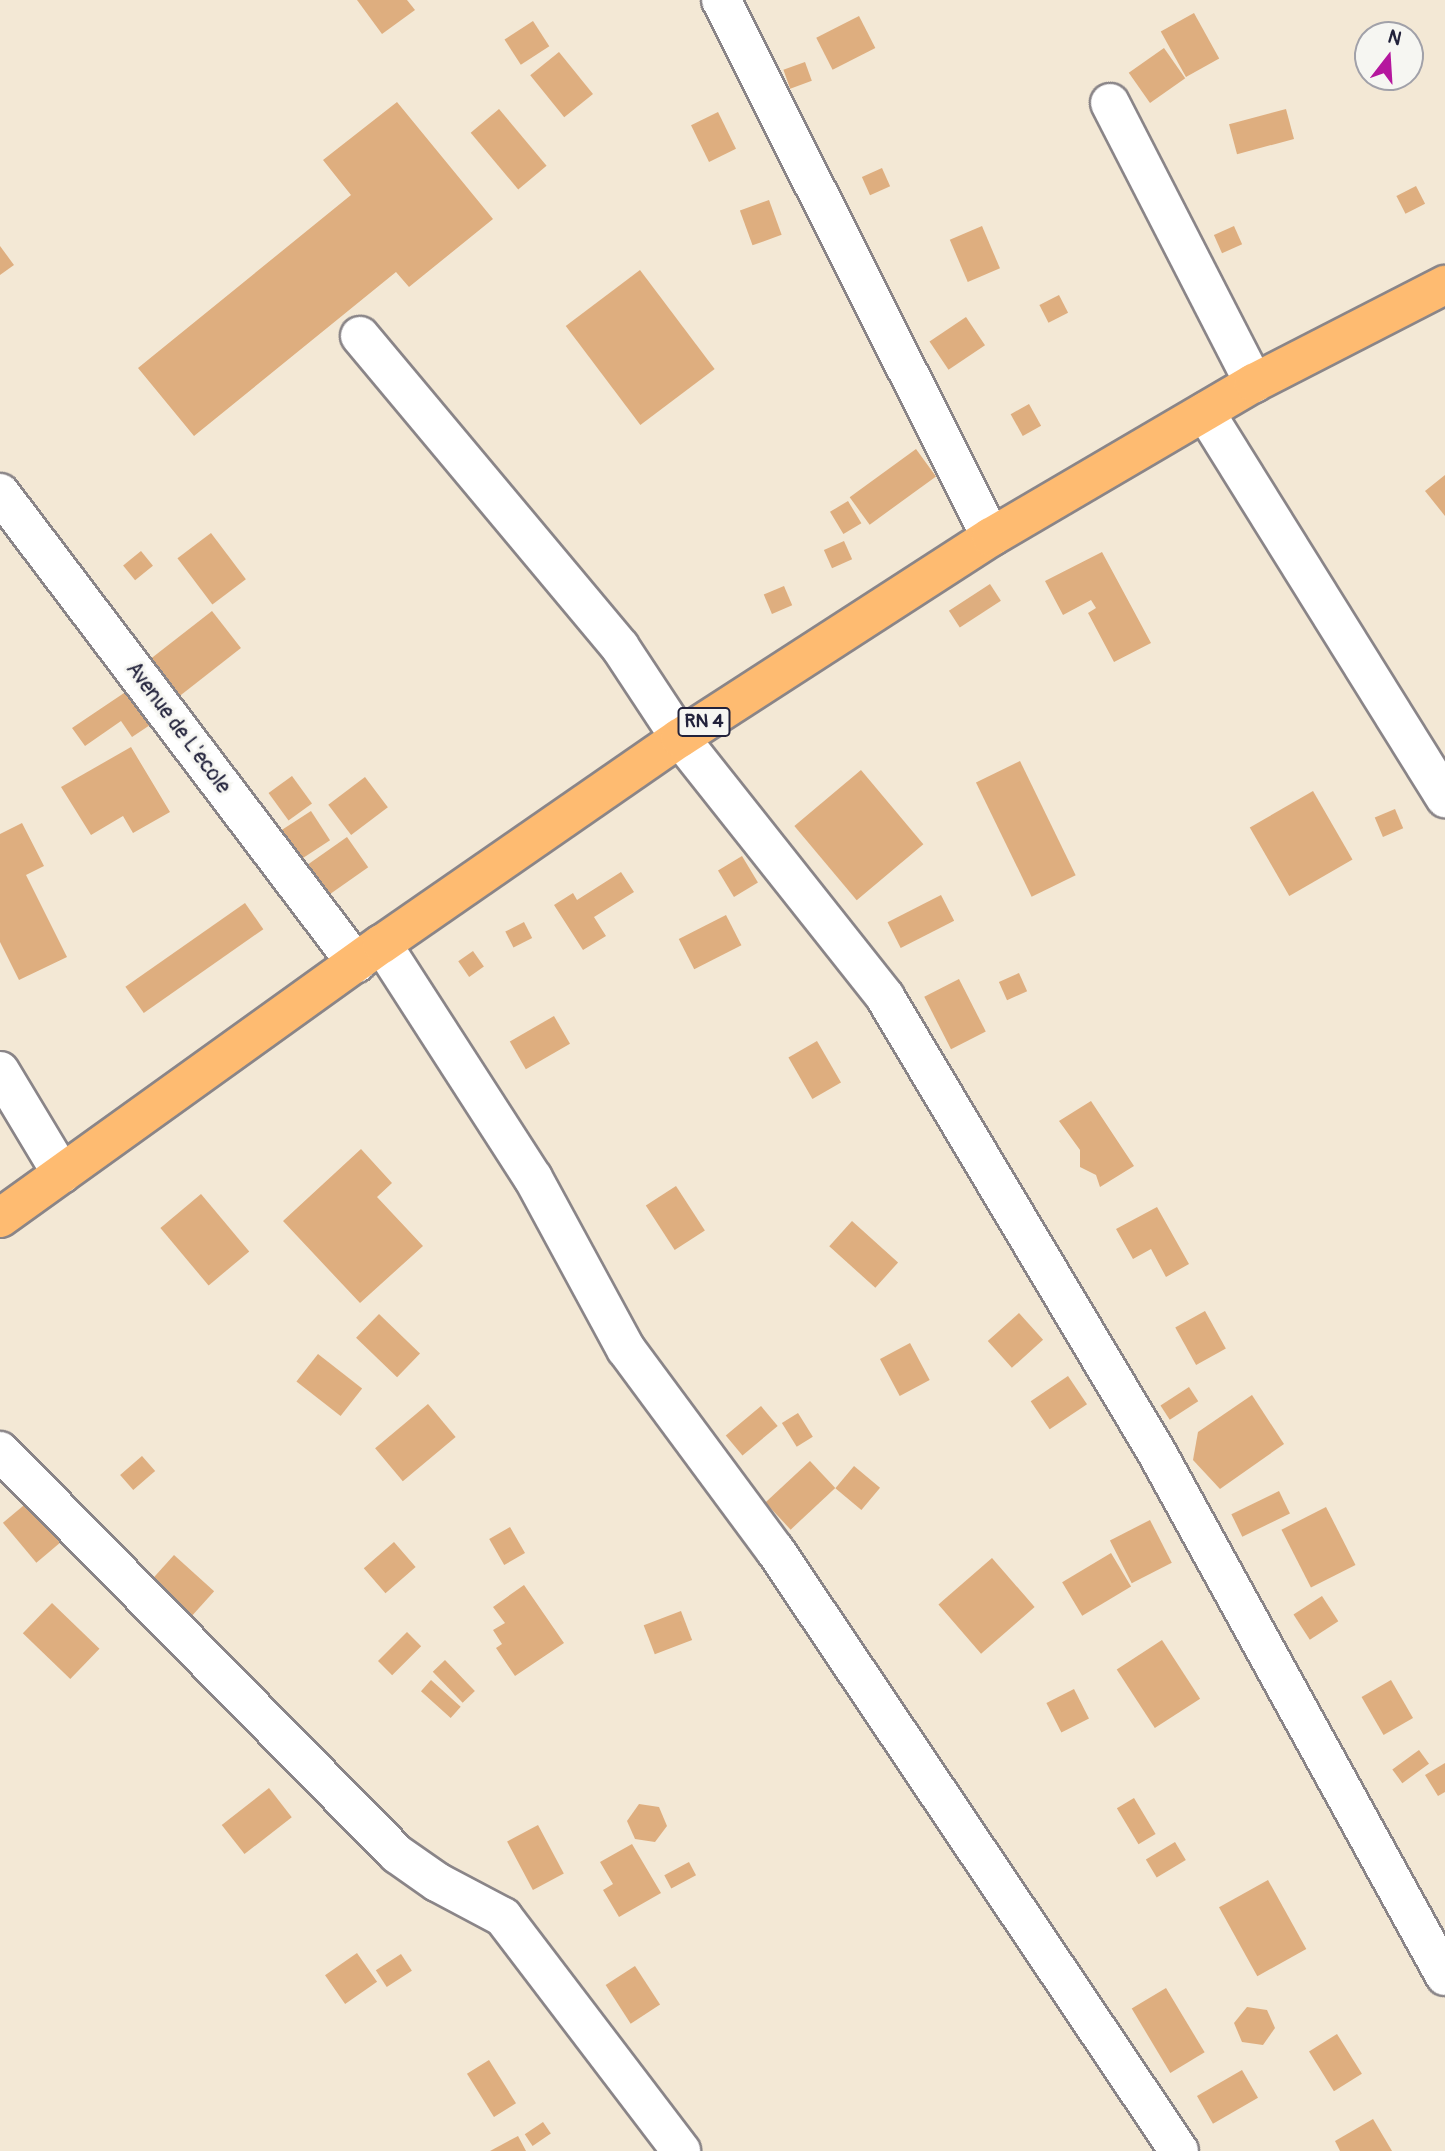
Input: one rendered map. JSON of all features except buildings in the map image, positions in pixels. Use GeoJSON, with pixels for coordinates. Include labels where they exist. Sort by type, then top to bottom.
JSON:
{"type":"FeatureCollection","features":[{"type":"Feature","properties":{"kind":"highway","name":"RN 4"},"geometry":{"type":"LineString","coordinates":[[0,1218],[369,953],[680,738],[991,537],[1254,383],[1445,285]]}},
{"type":"Feature","properties":{"kind":"street"},"geometry":{"type":"LineString","coordinates":[[721,0],[991,537]]}},
{"type":"Feature","properties":{"kind":"street"},"geometry":{"type":"LineString","coordinates":[[1110,103],[1254,383]]}},
{"type":"Feature","properties":{"kind":"street"},"geometry":{"type":"LineString","coordinates":[[359,336],[620,648],[680,738],[885,997],[1157,1453],[1445,1976]]}},
{"type":"Feature","properties":{"kind":"street"},"geometry":{"type":"LineString","coordinates":[[1205,412],[1445,798]]}},
{"type":"Feature","properties":{"kind":"street","name":"Avenue de L'ecole"},"geometry":{"type":"LineString","coordinates":[[0,493],[369,953],[533,1178],[626,1349],[775,1550],[1180,2151]]}},
{"type":"Feature","properties":{"kind":"street"},"geometry":{"type":"LineString","coordinates":[[0,1071],[62,1174]]}},
{"type":"Feature","properties":{"kind":"street"},"geometry":{"type":"LineString","coordinates":[[0,1451],[397,1854],[437,1882],[503,1916],[681,2151]]}}]}
